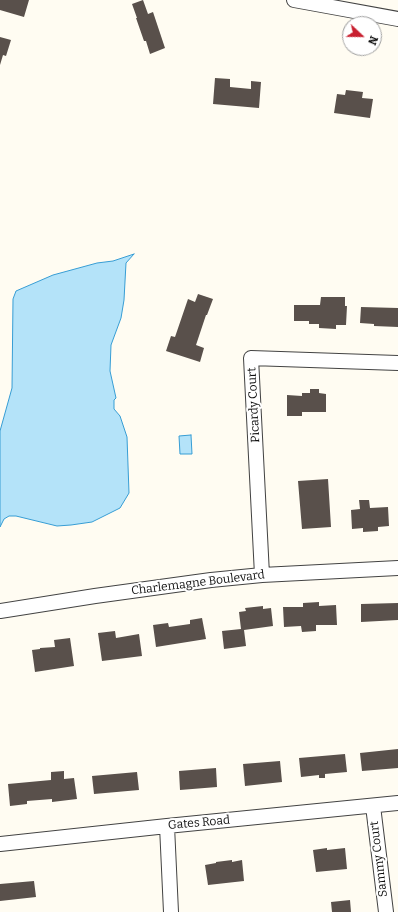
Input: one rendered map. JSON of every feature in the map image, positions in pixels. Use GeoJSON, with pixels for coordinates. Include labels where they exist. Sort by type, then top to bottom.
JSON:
{"type":"FeatureCollection","features":[{"type":"Feature","properties":{"kind":"street"},"geometry":{"type":"LineString","coordinates":[[294,0],[398,19]]}},
{"type":"Feature","properties":{"kind":"street","name":"Picardy Court"},"geometry":{"type":"LineString","coordinates":[[262,575],[251,358],[398,363]]}},
{"type":"Feature","properties":{"kind":"street","name":"Charlemagne Boulevard"},"geometry":{"type":"LineString","coordinates":[[0,611],[195,582],[262,575],[398,568]]}},
{"type":"Feature","properties":{"kind":"street","name":"Gates Road"},"geometry":{"type":"LineString","coordinates":[[0,844],[167,826],[398,804]]}},
{"type":"Feature","properties":{"kind":"street","name":"Sammy Court"},"geometry":{"type":"LineString","coordinates":[[373,806],[386,912]]}},
{"type":"Feature","properties":{"kind":"street"},"geometry":{"type":"LineString","coordinates":[[167,826],[171,912]]}},
{"type":"Feature","properties":{"kind":"water"},"geometry":{"type":"Polygon","coordinates":[[[134,254],[126,263],[124,300],[121,318],[111,345],[110,371],[116,398],[114,400],[114,409],[120,416],[127,437],[129,493],[120,508],[92,522],[57,526],[16,516],[9,516],[4,519],[0,527],[0,431],[12,388],[13,299],[16,291],[53,275],[97,263],[113,261],[134,254]]]}},
{"type":"Feature","properties":{"kind":"water"},"geometry":{"type":"Polygon","coordinates":[[[191,435],[192,454],[180,454],[179,436],[191,435]]]}},
{"type":"Feature","properties":{"kind":"building"},"geometry":{"type":"Polygon","coordinates":[[[0,0],[29,0],[24,17],[0,10],[0,0]]]}},
{"type":"Feature","properties":{"kind":"building"},"geometry":{"type":"Polygon","coordinates":[[[143,0],[148,14],[153,12],[165,48],[150,54],[146,41],[144,41],[132,4],[143,0]]]}},
{"type":"Feature","properties":{"kind":"building"},"geometry":{"type":"Polygon","coordinates":[[[0,37],[11,40],[6,56],[3,55],[0,65],[0,37]]]}},
{"type":"Feature","properties":{"kind":"building"},"geometry":{"type":"Polygon","coordinates":[[[215,78],[230,79],[230,87],[251,89],[251,81],[261,82],[259,108],[213,104],[215,78]]]}},
{"type":"Feature","properties":{"kind":"building"},"geometry":{"type":"Polygon","coordinates":[[[346,90],[363,92],[362,98],[373,99],[370,118],[334,113],[337,94],[345,95],[346,90]]]}},
{"type":"Feature","properties":{"kind":"building"},"geometry":{"type":"Polygon","coordinates":[[[198,294],[213,299],[196,345],[204,348],[200,362],[166,351],[171,336],[175,337],[188,299],[195,302],[198,294]]]}},
{"type":"Feature","properties":{"kind":"building"},"geometry":{"type":"Polygon","coordinates":[[[321,297],[345,297],[345,306],[347,306],[346,325],[336,325],[336,329],[319,328],[319,324],[309,324],[309,321],[294,321],[294,305],[320,305],[321,297]]]}},
{"type":"Feature","properties":{"kind":"building"},"geometry":{"type":"Polygon","coordinates":[[[361,307],[398,308],[398,327],[374,326],[374,324],[360,323],[361,307]]]}},
{"type":"Feature","properties":{"kind":"building"},"geometry":{"type":"Polygon","coordinates":[[[310,389],[319,389],[319,393],[326,394],[326,412],[302,412],[302,416],[287,416],[287,395],[302,396],[302,393],[310,393],[310,389]]]}},
{"type":"Feature","properties":{"kind":"building"},"geometry":{"type":"Polygon","coordinates":[[[328,479],[331,527],[302,529],[298,481],[328,479]]]}},
{"type":"Feature","properties":{"kind":"building"},"geometry":{"type":"Polygon","coordinates":[[[359,500],[369,500],[370,508],[388,507],[389,526],[378,527],[378,531],[363,532],[363,528],[352,529],[351,510],[360,509],[359,500]]]}},
{"type":"Feature","properties":{"kind":"building"},"geometry":{"type":"Polygon","coordinates":[[[319,602],[319,606],[336,605],[337,625],[316,625],[316,631],[302,632],[301,626],[284,627],[283,607],[303,607],[303,603],[319,602]]]}},
{"type":"Feature","properties":{"kind":"building"},"geometry":{"type":"Polygon","coordinates":[[[398,603],[398,620],[361,622],[361,604],[398,603]]]}},
{"type":"Feature","properties":{"kind":"building"},"geometry":{"type":"Polygon","coordinates":[[[263,606],[263,609],[271,608],[273,626],[244,630],[246,646],[224,649],[222,631],[241,629],[239,612],[246,611],[245,608],[263,606]]]}},
{"type":"Feature","properties":{"kind":"building"},"geometry":{"type":"Polygon","coordinates":[[[202,618],[206,639],[156,647],[153,625],[168,623],[169,627],[190,624],[190,620],[202,618]]]}},
{"type":"Feature","properties":{"kind":"building"},"geometry":{"type":"Polygon","coordinates":[[[115,631],[116,638],[139,634],[142,656],[102,661],[98,633],[115,631]]]}},
{"type":"Feature","properties":{"kind":"building"},"geometry":{"type":"Polygon","coordinates":[[[70,638],[74,666],[35,672],[32,650],[55,647],[54,640],[70,638]]]}},
{"type":"Feature","properties":{"kind":"building"},"geometry":{"type":"Polygon","coordinates":[[[398,749],[398,768],[362,771],[360,753],[398,749]]]}},
{"type":"Feature","properties":{"kind":"building"},"geometry":{"type":"Polygon","coordinates":[[[345,754],[347,772],[325,774],[325,778],[319,778],[319,775],[301,777],[299,758],[345,754]]]}},
{"type":"Feature","properties":{"kind":"building"},"geometry":{"type":"Polygon","coordinates":[[[280,761],[282,782],[245,786],[243,764],[280,761]]]}},
{"type":"Feature","properties":{"kind":"building"},"geometry":{"type":"Polygon","coordinates":[[[216,768],[217,787],[180,790],[179,771],[216,768]]]}},
{"type":"Feature","properties":{"kind":"building"},"geometry":{"type":"Polygon","coordinates":[[[64,771],[64,779],[74,778],[77,799],[52,802],[52,799],[27,801],[27,804],[10,806],[8,784],[51,780],[51,772],[64,771]]]}},
{"type":"Feature","properties":{"kind":"building"},"geometry":{"type":"Polygon","coordinates":[[[137,772],[139,790],[94,794],[92,776],[137,772]]]}},
{"type":"Feature","properties":{"kind":"building"},"geometry":{"type":"Polygon","coordinates":[[[327,848],[327,850],[345,848],[347,869],[316,872],[313,850],[327,848]]]}},
{"type":"Feature","properties":{"kind":"building"},"geometry":{"type":"Polygon","coordinates":[[[232,860],[232,862],[242,860],[244,881],[208,885],[205,865],[232,860]]]}},
{"type":"Feature","properties":{"kind":"building"},"geometry":{"type":"Polygon","coordinates":[[[34,881],[36,897],[0,901],[0,884],[34,881]]]}},
{"type":"Feature","properties":{"kind":"building"},"geometry":{"type":"Polygon","coordinates":[[[350,900],[351,912],[332,912],[331,902],[350,900]]]}}]}
